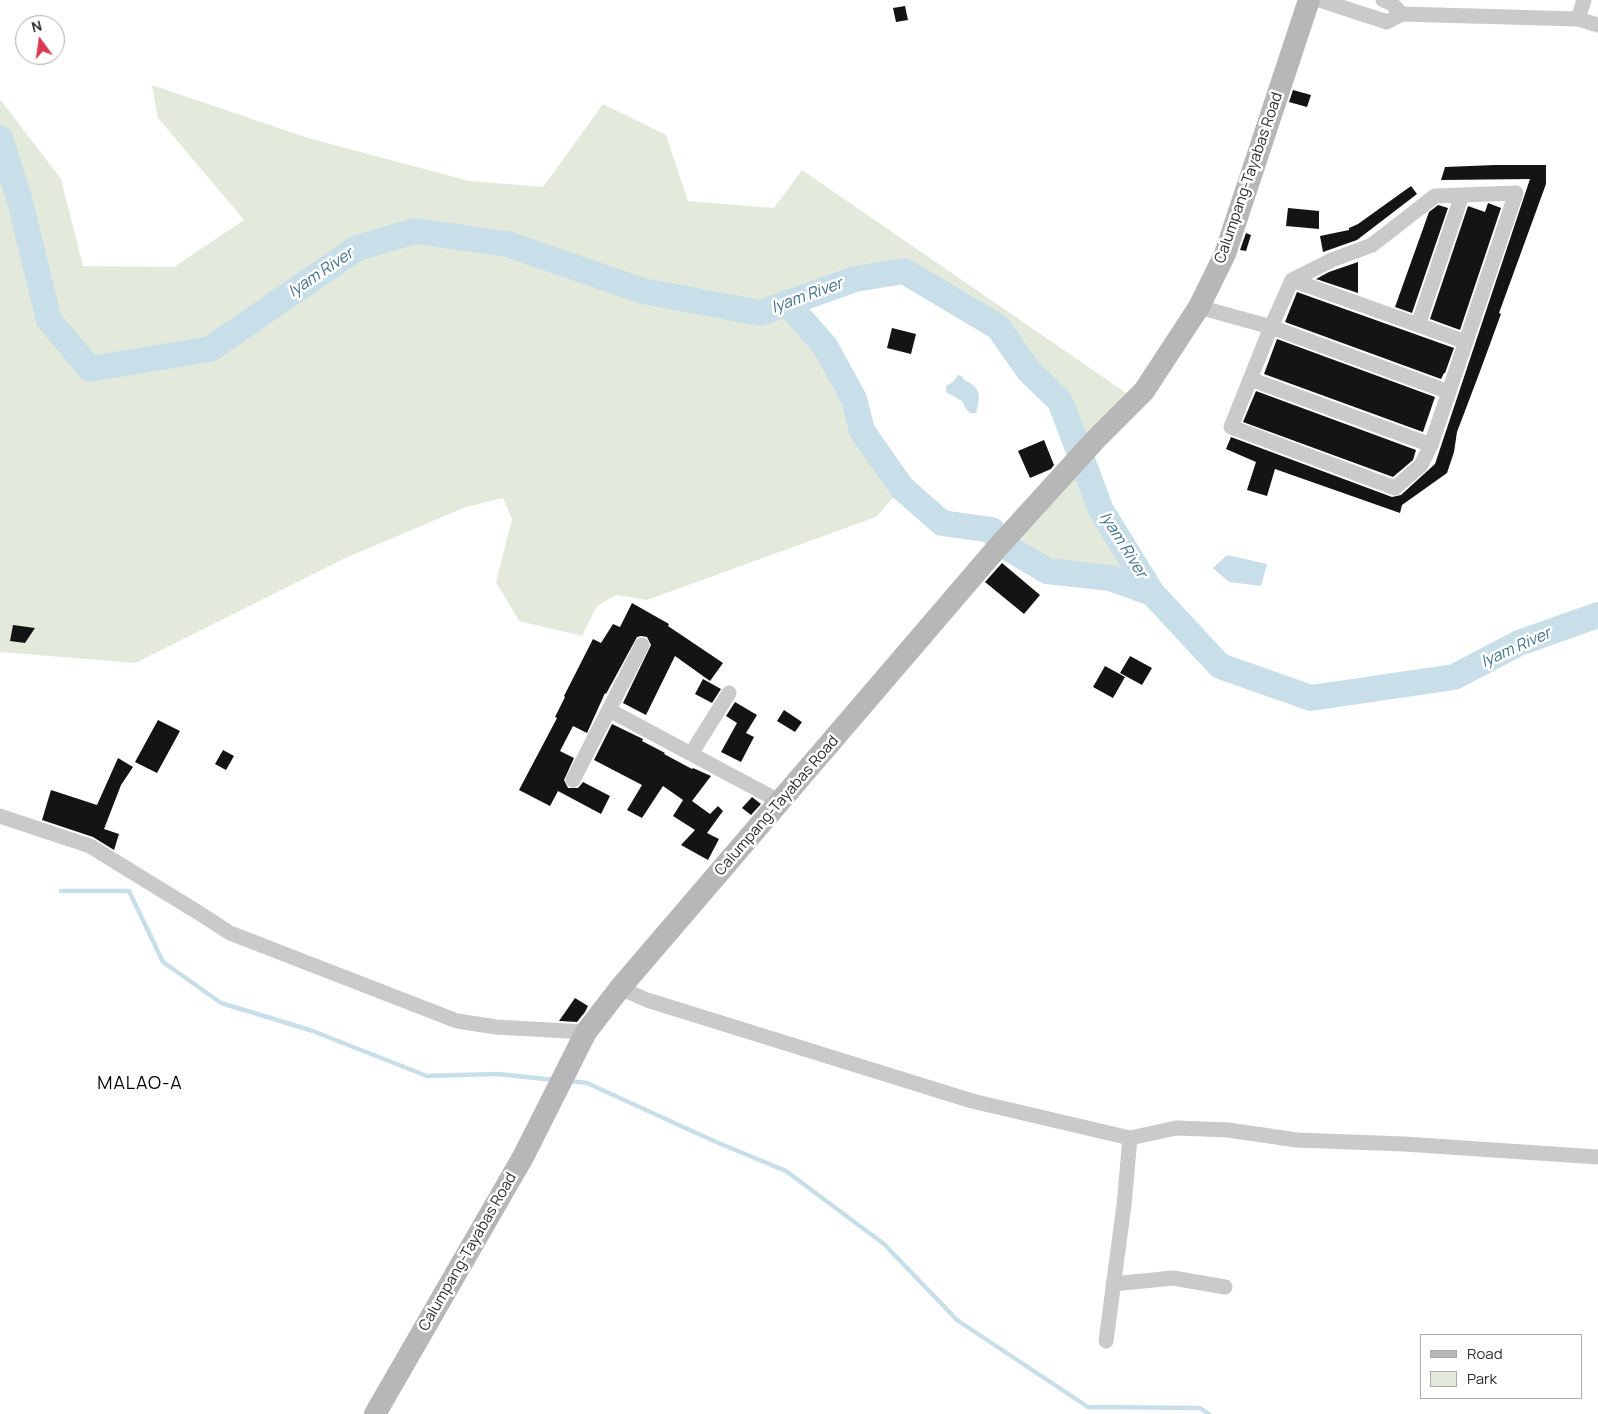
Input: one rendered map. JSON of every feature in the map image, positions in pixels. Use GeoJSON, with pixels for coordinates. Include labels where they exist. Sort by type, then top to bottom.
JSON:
{"type":"FeatureCollection","features":[{"type":"Feature","properties":{"kind":"main road","name":"Calumpang-Tayabas Road"},"geometry":{"type":"LineString","coordinates":[[375,1414],[523,1157],[586,1032],[620,988],[997,548],[1096,440],[1144,391],[1199,306],[1225,254],[1309,0]]}},
{"type":"Feature","properties":{"kind":"street"},"geometry":{"type":"LineString","coordinates":[[1320,0],[1387,22],[1402,14],[1578,19],[1598,25]]}},
{"type":"Feature","properties":{"kind":"street"},"geometry":{"type":"LineString","coordinates":[[1383,0],[1391,3],[1402,14]]}},
{"type":"Feature","properties":{"kind":"street"},"geometry":{"type":"LineString","coordinates":[[1578,19],[1584,0]]}},
{"type":"Feature","properties":{"kind":"street"},"geometry":{"type":"LineString","coordinates":[[1516,192],[1431,445],[1420,465],[1395,488],[1232,427],[1271,327],[1292,280],[1332,260],[1372,245],[1435,196],[1516,192]]}},
{"type":"Feature","properties":{"kind":"street"},"geometry":{"type":"LineString","coordinates":[[1418,324],[1462,195]]}},
{"type":"Feature","properties":{"kind":"street"},"geometry":{"type":"LineString","coordinates":[[1292,280],[1466,342]]}},
{"type":"Feature","properties":{"kind":"street"},"geometry":{"type":"LineString","coordinates":[[1199,306],[1271,327],[1448,392]]}},
{"type":"Feature","properties":{"kind":"street"},"geometry":{"type":"LineString","coordinates":[[1250,379],[1431,445]]}},
{"type":"Feature","properties":{"kind":"street"},"geometry":{"type":"LineString","coordinates":[[573,780],[642,646]]}},
{"type":"Feature","properties":{"kind":"street"},"geometry":{"type":"LineString","coordinates":[[691,754],[729,693]]}},
{"type":"Feature","properties":{"kind":"street"},"geometry":{"type":"LineString","coordinates":[[609,710],[781,802]]}},
{"type":"Feature","properties":{"kind":"street"},"geometry":{"type":"LineString","coordinates":[[0,816],[90,846],[200,912],[230,933],[457,1021],[496,1026],[586,1032]]}},
{"type":"Feature","properties":{"kind":"street"},"geometry":{"type":"LineString","coordinates":[[620,988],[647,1000],[972,1101],[1130,1138],[1176,1128],[1228,1130],[1297,1140],[1404,1144],[1598,1157]]}},
{"type":"Feature","properties":{"kind":"street"},"geometry":{"type":"LineString","coordinates":[[1106,1340],[1124,1205],[1130,1138]]}},
{"type":"Feature","properties":{"kind":"street"},"geometry":{"type":"LineString","coordinates":[[1113,1284],[1172,1278],[1225,1287]]}},
{"type":"Feature","properties":{"kind":"green space"},"geometry":{"type":"Polygon","coordinates":[[[152,85],[308,138],[469,181],[543,187],[603,104],[666,135],[688,201],[774,208],[802,170],[1135,399],[1081,456],[1060,401],[1029,371],[998,327],[904,271],[855,279],[788,303],[825,346],[854,399],[862,431],[902,488],[876,517],[647,600],[616,595],[597,606],[582,636],[519,621],[496,582],[512,519],[503,498],[466,507],[343,559],[135,663],[0,652],[0,99],[61,179],[83,266],[174,267],[244,220],[158,118],[152,85]]]}},
{"type":"Feature","properties":{"kind":"green space"},"geometry":{"type":"Polygon","coordinates":[[[1081,456],[1101,510],[1152,593],[1110,578],[1047,571],[1000,543],[1081,456]]]}},
{"type":"Feature","properties":{"kind":"water"},"geometry":{"type":"Polygon","coordinates":[[[958,375],[962,376],[964,380],[977,389],[979,402],[976,413],[970,413],[962,401],[946,392],[946,386],[953,382],[958,375]]]}},
{"type":"Feature","properties":{"kind":"water"},"geometry":{"type":"Polygon","coordinates":[[[1227,555],[1267,564],[1261,586],[1229,582],[1213,568],[1227,555]]]}},
{"type":"Feature","properties":{"kind":"building"},"geometry":{"type":"Polygon","coordinates":[[[905,6],[908,20],[896,22],[893,8],[905,6]]]}},
{"type":"Feature","properties":{"kind":"building"},"geometry":{"type":"Polygon","coordinates":[[[1293,90],[1311,95],[1307,107],[1289,102],[1293,90]]]}},
{"type":"Feature","properties":{"kind":"building"},"geometry":{"type":"Polygon","coordinates":[[[1546,165],[1546,184],[1499,313],[1501,314],[1457,432],[1454,452],[1447,473],[1402,505],[1400,513],[1275,469],[1267,496],[1247,490],[1256,462],[1226,449],[1231,437],[1392,497],[1401,495],[1435,464],[1530,179],[1441,180],[1445,167],[1546,165]]]}},
{"type":"Feature","properties":{"kind":"building"},"geometry":{"type":"Polygon","coordinates":[[[1411,186],[1417,194],[1357,240],[1323,252],[1320,236],[1349,230],[1349,228],[1358,224],[1411,186]]]}},
{"type":"Feature","properties":{"kind":"building"},"geometry":{"type":"Polygon","coordinates":[[[1488,203],[1501,208],[1460,330],[1430,319],[1468,206],[1485,212],[1488,203]]]}},
{"type":"Feature","properties":{"kind":"building"},"geometry":{"type":"Polygon","coordinates":[[[1438,205],[1448,208],[1412,313],[1395,307],[1429,212],[1438,205]]]}},
{"type":"Feature","properties":{"kind":"building"},"geometry":{"type":"Polygon","coordinates":[[[1288,208],[1319,211],[1319,229],[1286,226],[1288,208]]]}},
{"type":"Feature","properties":{"kind":"building"},"geometry":{"type":"Polygon","coordinates":[[[1246,233],[1251,235],[1246,251],[1240,250],[1246,233]]]}},
{"type":"Feature","properties":{"kind":"building"},"geometry":{"type":"Polygon","coordinates":[[[1358,262],[1358,293],[1316,279],[1329,272],[1358,262]]]}},
{"type":"Feature","properties":{"kind":"building"},"geometry":{"type":"Polygon","coordinates":[[[1297,292],[1454,348],[1445,373],[1441,379],[1285,322],[1297,292]]]}},
{"type":"Feature","properties":{"kind":"building"},"geometry":{"type":"Polygon","coordinates":[[[892,328],[916,334],[911,354],[887,348],[892,328]]]}},
{"type":"Feature","properties":{"kind":"building"},"geometry":{"type":"Polygon","coordinates":[[[1277,339],[1435,397],[1423,432],[1264,374],[1277,339]]]}},
{"type":"Feature","properties":{"kind":"building"},"geometry":{"type":"Polygon","coordinates":[[[1256,391],[1416,450],[1413,460],[1393,477],[1243,422],[1256,391]]]}},
{"type":"Feature","properties":{"kind":"building"},"geometry":{"type":"Polygon","coordinates":[[[1044,440],[1054,465],[1051,469],[1030,478],[1018,451],[1044,440]]]}},
{"type":"Feature","properties":{"kind":"building"},"geometry":{"type":"Polygon","coordinates":[[[1002,563],[1040,595],[1024,614],[985,582],[1002,563]]]}},
{"type":"Feature","properties":{"kind":"building"},"geometry":{"type":"Polygon","coordinates":[[[632,603],[669,624],[668,626],[723,663],[710,681],[675,656],[646,715],[623,703],[651,645],[647,637],[637,637],[605,693],[587,733],[573,726],[560,751],[574,758],[564,780],[568,788],[578,788],[583,782],[610,796],[601,814],[558,791],[550,806],[519,790],[557,718],[555,717],[564,696],[593,639],[601,643],[613,624],[620,627],[632,603]]]}},
{"type":"Feature","properties":{"kind":"building"},"geometry":{"type":"Polygon","coordinates":[[[13,625],[35,628],[25,643],[10,641],[13,625]]]}},
{"type":"Feature","properties":{"kind":"building"},"geometry":{"type":"Polygon","coordinates":[[[1130,656],[1152,668],[1142,685],[1120,673],[1130,656]]]}},
{"type":"Feature","properties":{"kind":"building"},"geometry":{"type":"Polygon","coordinates":[[[1105,666],[1125,677],[1113,698],[1093,687],[1105,666]]]}},
{"type":"Feature","properties":{"kind":"building"},"geometry":{"type":"Polygon","coordinates":[[[703,679],[721,689],[712,703],[695,694],[703,679]]]}},
{"type":"Feature","properties":{"kind":"building"},"geometry":{"type":"Polygon","coordinates":[[[735,702],[757,715],[746,733],[754,737],[741,762],[721,752],[737,723],[726,716],[735,702]]]}},
{"type":"Feature","properties":{"kind":"building"},"geometry":{"type":"Polygon","coordinates":[[[784,710],[802,722],[795,732],[777,721],[784,710]]]}},
{"type":"Feature","properties":{"kind":"building"},"geometry":{"type":"Polygon","coordinates":[[[158,720],[180,731],[157,773],[135,762],[158,720]]]}},
{"type":"Feature","properties":{"kind":"building"},"geometry":{"type":"Polygon","coordinates":[[[612,724],[643,739],[642,741],[692,769],[711,776],[692,801],[710,814],[718,806],[723,811],[707,833],[719,839],[708,860],[681,845],[695,830],[673,816],[683,800],[663,786],[642,818],[627,810],[642,785],[594,760],[612,724]]]}},
{"type":"Feature","properties":{"kind":"building"},"geometry":{"type":"Polygon","coordinates":[[[223,750],[234,756],[226,770],[215,764],[223,750]]]}},
{"type":"Feature","properties":{"kind":"building"},"geometry":{"type":"Polygon","coordinates":[[[118,758],[133,767],[121,785],[104,829],[119,834],[114,850],[93,837],[42,820],[51,790],[97,805],[118,758]]]}},
{"type":"Feature","properties":{"kind":"building"},"geometry":{"type":"Polygon","coordinates":[[[752,797],[761,804],[751,815],[742,808],[752,797]]]}},
{"type":"Feature","properties":{"kind":"building"},"geometry":{"type":"Polygon","coordinates":[[[575,998],[588,1006],[585,1012],[577,1022],[559,1021],[575,998]]]}},
{"type":"Feature","properties":{"kind":"waterway","name":"Iyam River"},"geometry":{"type":"LineString","coordinates":[[0,138],[19,198],[49,320],[90,369],[210,349],[357,248],[415,231],[507,244],[643,291],[760,313],[855,279],[904,271],[998,327],[1029,371],[1060,401],[1101,510],[1152,593],[1220,666],[1311,698],[1454,677],[1519,643],[1598,615]]}},
{"type":"Feature","properties":{"kind":"waterway"},"geometry":{"type":"LineString","coordinates":[[787,303],[825,346],[854,399],[862,431],[902,488],[942,523],[992,530],[1000,543],[1047,571],[1110,578],[1152,593]]}},
{"type":"Feature","properties":{"kind":"waterway"},"geometry":{"type":"LineString","coordinates":[[61,891],[129,891],[163,962],[221,1003],[310,1030],[427,1076],[498,1074],[555,1080]]}},
{"type":"Feature","properties":{"kind":"waterway"},"geometry":{"type":"LineString","coordinates":[[570,1081],[587,1083],[716,1142],[786,1171],[884,1244],[957,1320],[1088,1407],[1200,1408],[1209,1414]]}},
{"type":"Feature","properties":{"kind":"district","name":"MALAO-A"},"geometry":{"type":"Point","coordinates":[140,1084]}}]}
